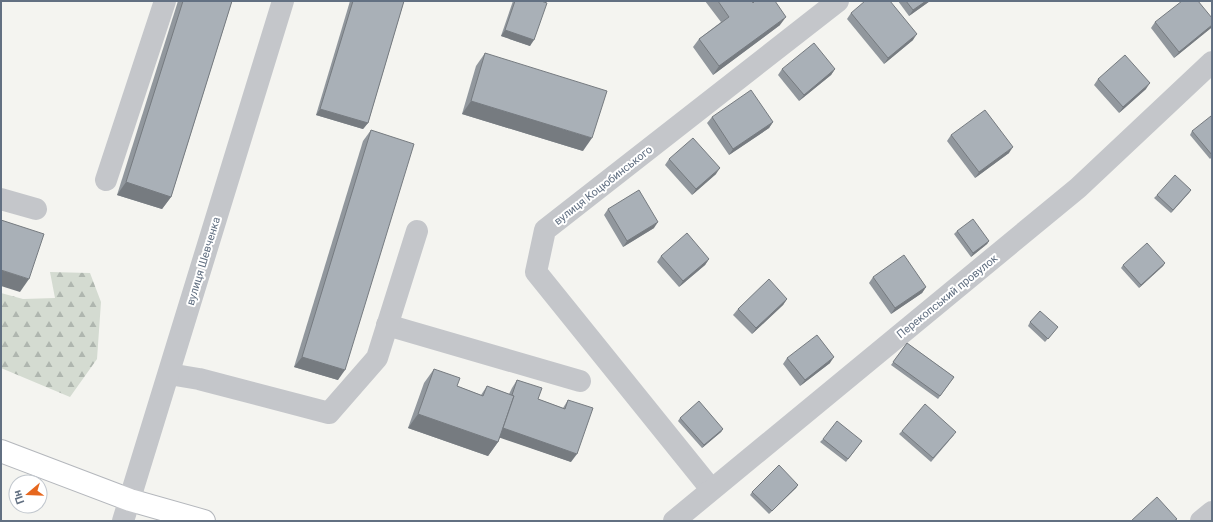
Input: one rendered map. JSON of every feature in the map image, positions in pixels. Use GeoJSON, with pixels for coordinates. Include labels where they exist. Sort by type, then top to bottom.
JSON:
{"type":"FeatureCollection","features":[{"type":"Feature","properties":{"kind":"main road"},"geometry":{"type":"LineString","coordinates":[[1,451],[130,500],[204,521]]}},
{"type":"Feature","properties":{"kind":"street"},"geometry":{"type":"LineString","coordinates":[[106,180],[165,1]]}},
{"type":"Feature","properties":{"kind":"street","name":"вулиця Шевченка"},"geometry":{"type":"LineString","coordinates":[[123,521],[283,1]]}},
{"type":"Feature","properties":{"kind":"street","name":"вулиця Коцюбинського"},"geometry":{"type":"LineString","coordinates":[[711,489],[536,272],[545,230],[838,1]]}},
{"type":"Feature","properties":{"kind":"street","name":"Перекопський провулок"},"geometry":{"type":"LineString","coordinates":[[674,521],[1078,188],[1212,62]]}},
{"type":"Feature","properties":{"kind":"street"},"geometry":{"type":"LineString","coordinates":[[1,199],[36,209]]}},
{"type":"Feature","properties":{"kind":"street"},"geometry":{"type":"LineString","coordinates":[[169,374],[199,379],[328,413],[377,358],[417,231]]}},
{"type":"Feature","properties":{"kind":"street"},"geometry":{"type":"LineString","coordinates":[[387,325],[580,381]]}},
{"type":"Feature","properties":{"kind":"street"},"geometry":{"type":"LineString","coordinates":[[1201,521],[1212,512]]}},
{"type":"Feature","properties":{"kind":"green space"},"geometry":{"type":"Polygon","coordinates":[[[50,272],[90,273],[101,302],[97,359],[70,397],[1,368],[1,293],[23,299],[55,298],[50,272]]]}},
{"type":"Feature","properties":{"kind":"building"},"geometry":{"type":"Polygon","coordinates":[[[183,1],[232,1],[171,197],[126,182],[183,1]]]}},
{"type":"Feature","properties":{"kind":"building"},"geometry":{"type":"Polygon","coordinates":[[[353,1],[404,1],[368,123],[320,109],[353,1]]]}},
{"type":"Feature","properties":{"kind":"building"},"geometry":{"type":"Polygon","coordinates":[[[515,1],[541,1],[547,3],[534,40],[505,30],[515,1]]]}},
{"type":"Feature","properties":{"kind":"building"},"geometry":{"type":"Polygon","coordinates":[[[718,1],[752,1],[753,3],[755,1],[775,1],[786,17],[719,66],[699,39],[729,17],[718,1]]]}},
{"type":"Feature","properties":{"kind":"building"},"geometry":{"type":"Polygon","coordinates":[[[865,1],[890,1],[917,34],[888,58],[851,13],[865,1]]]}},
{"type":"Feature","properties":{"kind":"building"},"geometry":{"type":"Polygon","coordinates":[[[906,1],[926,1],[913,10],[906,1]]]}},
{"type":"Feature","properties":{"kind":"building"},"geometry":{"type":"Polygon","coordinates":[[[1182,1],[1198,1],[1212,18],[1212,25],[1179,52],[1155,22],[1182,1]]]}},
{"type":"Feature","properties":{"kind":"building"},"geometry":{"type":"Polygon","coordinates":[[[814,43],[835,69],[804,95],[782,69],[814,43]]]}},
{"type":"Feature","properties":{"kind":"building"},"geometry":{"type":"Polygon","coordinates":[[[485,53],[607,91],[592,138],[471,101],[485,53]]]}},
{"type":"Feature","properties":{"kind":"building"},"geometry":{"type":"Polygon","coordinates":[[[1125,55],[1150,83],[1123,107],[1098,79],[1125,55]]]}},
{"type":"Feature","properties":{"kind":"building"},"geometry":{"type":"Polygon","coordinates":[[[751,90],[773,122],[733,149],[712,117],[751,90]]]}},
{"type":"Feature","properties":{"kind":"building"},"geometry":{"type":"Polygon","coordinates":[[[985,110],[1013,147],[979,172],[951,135],[985,110]]]}},
{"type":"Feature","properties":{"kind":"building"},"geometry":{"type":"Polygon","coordinates":[[[1211,116],[1212,117],[1212,155],[1192,131],[1211,116]]]}},
{"type":"Feature","properties":{"kind":"building"},"geometry":{"type":"Polygon","coordinates":[[[371,130],[414,144],[345,370],[302,357],[371,130]]]}},
{"type":"Feature","properties":{"kind":"building"},"geometry":{"type":"Polygon","coordinates":[[[693,138],[720,168],[696,189],[669,159],[693,138]]]}},
{"type":"Feature","properties":{"kind":"building"},"geometry":{"type":"Polygon","coordinates":[[[1175,175],[1191,190],[1173,210],[1157,195],[1175,175]]]}},
{"type":"Feature","properties":{"kind":"building"},"geometry":{"type":"Polygon","coordinates":[[[639,190],[658,222],[627,241],[608,209],[639,190]]]}},
{"type":"Feature","properties":{"kind":"building"},"geometry":{"type":"Polygon","coordinates":[[[973,219],[989,241],[973,253],[957,231],[973,219]]]}},
{"type":"Feature","properties":{"kind":"building"},"geometry":{"type":"Polygon","coordinates":[[[1,220],[44,234],[29,279],[1,270],[1,220]]]}},
{"type":"Feature","properties":{"kind":"building"},"geometry":{"type":"Polygon","coordinates":[[[687,233],[709,259],[683,281],[661,256],[687,233]]]}},
{"type":"Feature","properties":{"kind":"building"},"geometry":{"type":"Polygon","coordinates":[[[1147,243],[1165,263],[1141,285],[1123,265],[1147,243]]]}},
{"type":"Feature","properties":{"kind":"building"},"geometry":{"type":"Polygon","coordinates":[[[904,255],[926,287],[895,308],[873,277],[904,255]]]}},
{"type":"Feature","properties":{"kind":"building"},"geometry":{"type":"Polygon","coordinates":[[[769,279],[787,299],[756,328],[738,309],[769,279]]]}},
{"type":"Feature","properties":{"kind":"building"},"geometry":{"type":"Polygon","coordinates":[[[1040,311],[1058,327],[1048,339],[1030,322],[1040,311]]]}},
{"type":"Feature","properties":{"kind":"building"},"geometry":{"type":"Polygon","coordinates":[[[817,335],[834,357],[805,380],[787,358],[817,335]]]}},
{"type":"Feature","properties":{"kind":"building"},"geometry":{"type":"Polygon","coordinates":[[[907,343],[954,377],[940,396],[893,362],[907,343]]]}},
{"type":"Feature","properties":{"kind":"building"},"geometry":{"type":"Polygon","coordinates":[[[434,369],[460,378],[457,386],[483,396],[487,386],[514,396],[498,442],[418,414],[434,369]]]}},
{"type":"Feature","properties":{"kind":"building"},"geometry":{"type":"Polygon","coordinates":[[[517,380],[542,388],[538,399],[565,409],[568,400],[593,408],[577,454],[503,428],[514,396],[512,395],[517,380]]]}},
{"type":"Feature","properties":{"kind":"building"},"geometry":{"type":"Polygon","coordinates":[[[699,401],[723,429],[704,445],[680,418],[699,401]]]}},
{"type":"Feature","properties":{"kind":"building"},"geometry":{"type":"Polygon","coordinates":[[[925,404],[956,432],[933,458],[902,431],[925,404]]]}},
{"type":"Feature","properties":{"kind":"building"},"geometry":{"type":"Polygon","coordinates":[[[837,421],[862,441],[848,459],[823,439],[837,421]]]}},
{"type":"Feature","properties":{"kind":"building"},"geometry":{"type":"Polygon","coordinates":[[[779,465],[798,485],[772,511],[752,492],[779,465]]]}},
{"type":"Feature","properties":{"kind":"building"},"geometry":{"type":"Polygon","coordinates":[[[1157,497],[1177,519],[1174,521],[1131,521],[1157,497]]]}}]}
